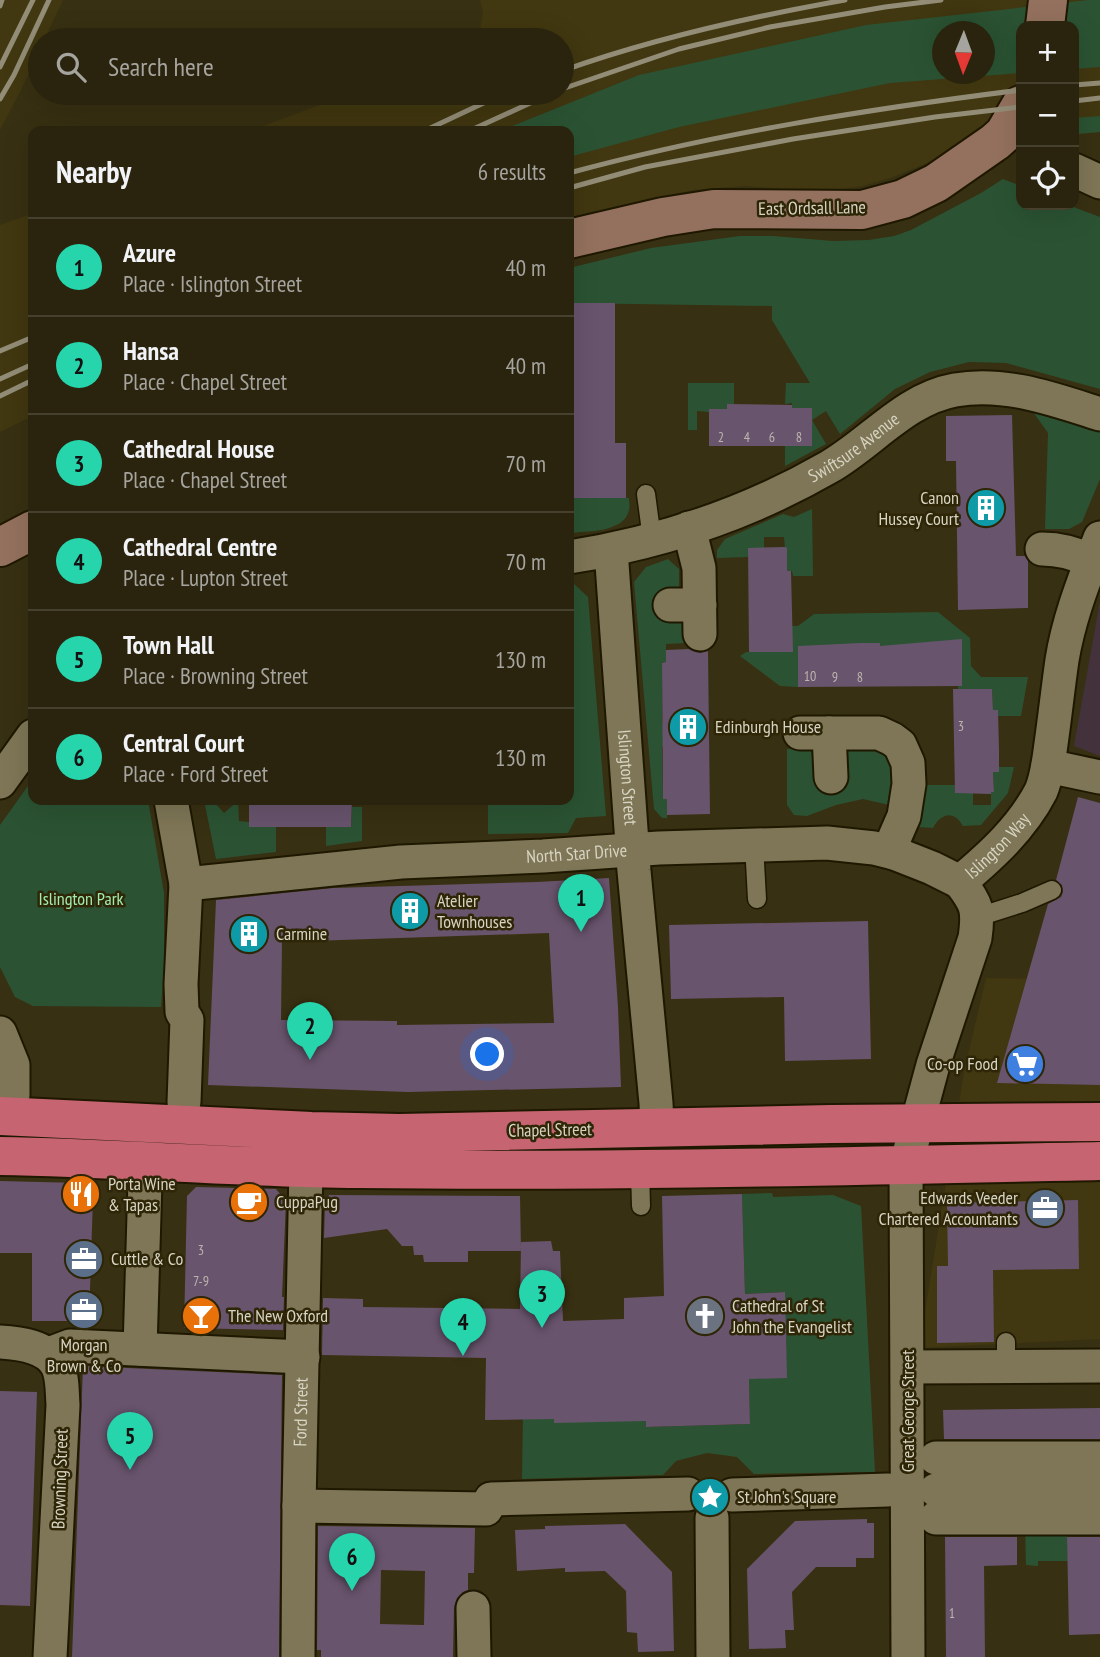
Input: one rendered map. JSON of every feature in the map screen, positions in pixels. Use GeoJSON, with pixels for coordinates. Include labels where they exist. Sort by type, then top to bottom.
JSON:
{"type":"FeatureCollection","features":[{"type":"Feature","properties":{"kind":"highway","name":"Chapel Street"},"geometry":{"type":"LineString","coordinates":[[7,1106],[311,1131],[411,1133],[1100,1122]]}},
{"type":"Feature","properties":{"kind":"highway"},"geometry":{"type":"LineString","coordinates":[[0,1156],[306,1168],[640,1188],[906,1165],[1100,1161]]}},
{"type":"Feature","properties":{"kind":"main road"},"geometry":{"type":"LineString","coordinates":[[1046,21],[1048,0]]}},
{"type":"Feature","properties":{"kind":"main road","name":"East Ordsall Lane"},"geometry":{"type":"LineString","coordinates":[[574,238],[663,217],[714,209],[862,210],[903,199],[936,183],[1015,128]]}},
{"type":"Feature","properties":{"kind":"main road"},"geometry":{"type":"LineString","coordinates":[[0,547],[28,533]]}},
{"type":"Feature","properties":{"kind":"street"},"geometry":{"type":"LineString","coordinates":[[1079,172],[1100,182]]}},
{"type":"Feature","properties":{"kind":"street","name":"Swiftsure Avenue"},"geometry":{"type":"LineString","coordinates":[[574,556],[652,539],[734,513],[806,480],[832,465],[918,404],[954,390],[980,388],[1041,395],[1100,414]]}},
{"type":"Feature","properties":{"kind":"street"},"geometry":{"type":"LineString","coordinates":[[689,528],[699,568],[690,615]]}},
{"type":"Feature","properties":{"kind":"street","name":"Islington Way"},"geometry":{"type":"LineString","coordinates":[[978,917],[973,898],[960,882],[993,853],[1025,816],[1042,789],[1048,766],[1062,659],[1070,624],[1096,549],[1075,553],[1042,549]]}},
{"type":"Feature","properties":{"kind":"street","name":"Islington Street"},"geometry":{"type":"LineString","coordinates":[[611,550],[638,925],[657,1127]]}},
{"type":"Feature","properties":{"kind":"street"},"geometry":{"type":"LineString","coordinates":[[831,777],[815,733],[879,733],[901,746],[908,763],[909,784],[904,816],[894,839],[894,853]]}},
{"type":"Feature","properties":{"kind":"street"},"geometry":{"type":"LineString","coordinates":[[0,782],[16,739]]}},
{"type":"Feature","properties":{"kind":"street"},"geometry":{"type":"LineString","coordinates":[[1048,766],[1100,777]]}},
{"type":"Feature","properties":{"kind":"street"},"geometry":{"type":"LineString","coordinates":[[172,806],[186,884],[181,973],[182,1012],[187,1020],[184,1102]]}},
{"type":"Feature","properties":{"kind":"street","name":"North Star Drive"},"geometry":{"type":"LineString","coordinates":[[186,884],[401,862],[633,849],[827,843],[894,853],[932,867],[960,882]]}},
{"type":"Feature","properties":{"kind":"street"},"geometry":{"type":"LineString","coordinates":[[906,1165],[933,1065],[975,938],[978,917]]}},
{"type":"Feature","properties":{"kind":"street"},"geometry":{"type":"LineString","coordinates":[[0,1033],[13,1065],[7,1106]]}},
{"type":"Feature","properties":{"kind":"street","name":"Great George Street"},"geometry":{"type":"LineString","coordinates":[[906,1165],[908,1657]]}},
{"type":"Feature","properties":{"kind":"street","name":"Ford Street"},"geometry":{"type":"LineString","coordinates":[[298,1657],[306,1168]]}},
{"type":"Feature","properties":{"kind":"street"},"geometry":{"type":"LineString","coordinates":[[140,1349],[145,1181]]}},
{"type":"Feature","properties":{"kind":"street"},"geometry":{"type":"LineString","coordinates":[[0,1342],[31,1347],[48,1354],[70,1346],[303,1357]]}},
{"type":"Feature","properties":{"kind":"street","name":"Browning Street"},"geometry":{"type":"LineString","coordinates":[[48,1354],[58,1366],[63,1405],[50,1657]]}},
{"type":"Feature","properties":{"kind":"street"},"geometry":{"type":"LineString","coordinates":[[908,1367],[1006,1354],[1100,1366]]}},
{"type":"Feature","properties":{"kind":"street"},"geometry":{"type":"LineString","coordinates":[[936,1489],[1100,1458]]}},
{"type":"Feature","properties":{"kind":"street"},"geometry":{"type":"LineString","coordinates":[[936,1489],[1100,1490]]}},
{"type":"Feature","properties":{"kind":"street"},"geometry":{"type":"LineString","coordinates":[[936,1489],[1100,1518]]}},
{"type":"Feature","properties":{"kind":"street"},"geometry":{"type":"LineString","coordinates":[[713,1657],[722,1506],[888,1490]]}},
{"type":"Feature","properties":{"kind":"street"},"geometry":{"type":"LineString","coordinates":[[299,1506],[486,1509],[491,1499],[688,1494]]}},
{"type":"Feature","properties":{"kind":"street"},"geometry":{"type":"LineString","coordinates":[[473,1608],[474,1657]]}},
{"type":"Feature","properties":{"kind":"lane"},"geometry":{"type":"LineString","coordinates":[[646,494],[652,539]]}},
{"type":"Feature","properties":{"kind":"lane"},"geometry":{"type":"LineString","coordinates":[[754,844],[757,899]]}},
{"type":"Feature","properties":{"kind":"lane"},"geometry":{"type":"LineString","coordinates":[[978,917],[1052,890]]}},
{"type":"Feature","properties":{"kind":"shaded area"},"geometry":{"type":"Polygon","coordinates":[[[0,0],[63,0],[50,28],[28,28],[28,75],[0,130],[0,0]]]}},
{"type":"Feature","properties":{"kind":"shaded area"},"geometry":{"type":"Polygon","coordinates":[[[480,0],[1100,0],[1100,132],[1079,134],[1079,21],[1016,21],[1016,140],[958,145],[933,161],[890,178],[863,186],[819,192],[746,186],[693,190],[574,217],[574,126],[263,126],[320,105],[574,105],[574,28],[480,28],[483,12],[480,0]]]}},
{"type":"Feature","properties":{"kind":"shaded area"},"geometry":{"type":"Polygon","coordinates":[[[28,215],[28,418],[0,432],[0,225],[28,215]]]}},
{"type":"Feature","properties":{"kind":"shaded area"},"geometry":{"type":"Polygon","coordinates":[[[1100,601],[1100,756],[1074,746],[1100,601]]]}},
{"type":"Feature","properties":{"kind":"shaded area"},"geometry":{"type":"Polygon","coordinates":[[[986,978],[1100,980],[1100,1339],[919,1348],[964,1072],[986,978]]]}},
{"type":"Feature","properties":{"kind":"green space"},"geometry":{"type":"Polygon","coordinates":[[[1100,0],[1100,67],[1079,69],[1079,21],[1016,21],[1016,73],[995,75],[995,21],[932,21],[932,80],[890,83],[679,127],[574,156],[574,126],[512,126],[565,105],[574,105],[574,101],[639,75],[866,25],[1100,0]]]}},
{"type":"Feature","properties":{"kind":"green space"},"geometry":{"type":"Polygon","coordinates":[[[1100,116],[1100,132],[1079,134],[1079,118],[1100,116]]]}},
{"type":"Feature","properties":{"kind":"green space"},"geometry":{"type":"Polygon","coordinates":[[[1003,179],[1016,184],[1016,210],[1079,209],[1100,217],[1100,389],[1006,363],[969,362],[930,372],[895,389],[840,434],[826,411],[812,420],[812,409],[792,408],[792,403],[785,404],[786,383],[810,383],[772,320],[772,306],[574,303],[574,267],[651,248],[740,236],[833,241],[894,236],[911,230],[1003,179]]]}},
{"type":"Feature","properties":{"kind":"green space"},"geometry":{"type":"Polygon","coordinates":[[[688,383],[734,383],[734,404],[727,404],[727,409],[697,411],[697,430],[688,430],[688,383]]]}},
{"type":"Feature","properties":{"kind":"green space"},"geometry":{"type":"Polygon","coordinates":[[[1031,409],[1100,430],[1100,479],[1082,522],[1069,529],[1045,529],[1048,433],[1031,409]]]}},
{"type":"Feature","properties":{"kind":"green space"},"geometry":{"type":"Polygon","coordinates":[[[812,420],[826,444],[785,466],[785,446],[812,445],[812,420]]]}},
{"type":"Feature","properties":{"kind":"green space"},"geometry":{"type":"Polygon","coordinates":[[[581,493],[599,498],[629,498],[626,518],[613,527],[574,533],[574,498],[581,498],[581,493]]]}},
{"type":"Feature","properties":{"kind":"green space"},"geometry":{"type":"Polygon","coordinates":[[[812,509],[813,576],[793,576],[792,571],[787,571],[784,537],[764,537],[764,548],[748,548],[748,557],[717,558],[717,550],[725,539],[783,514],[794,517],[812,509]]]}},
{"type":"Feature","properties":{"kind":"green space"},"geometry":{"type":"Polygon","coordinates":[[[668,559],[679,569],[676,617],[684,623],[687,643],[666,644],[666,662],[662,663],[662,719],[667,746],[662,747],[663,799],[667,799],[667,818],[662,818],[654,809],[634,582],[646,567],[668,559]]]}},
{"type":"Feature","properties":{"kind":"green space"},"geometry":{"type":"Polygon","coordinates":[[[574,584],[588,597],[606,816],[576,818],[568,833],[488,834],[488,805],[574,805],[574,584]]]}},
{"type":"Feature","properties":{"kind":"green space"},"geometry":{"type":"Polygon","coordinates":[[[938,612],[970,638],[971,666],[981,677],[1028,677],[1021,716],[998,716],[993,710],[992,689],[958,689],[958,683],[880,649],[880,643],[798,649],[798,687],[780,686],[740,656],[746,652],[787,652],[787,626],[798,626],[814,614],[938,612]]]}},
{"type":"Feature","properties":{"kind":"green space"},"geometry":{"type":"Polygon","coordinates":[[[854,746],[883,750],[892,760],[893,796],[889,805],[863,799],[836,805],[807,816],[794,815],[787,805],[787,749],[807,748],[811,752],[816,767],[817,789],[843,788],[844,760],[854,746]]]}},
{"type":"Feature","properties":{"kind":"green space"},"geometry":{"type":"Polygon","coordinates":[[[999,767],[1014,767],[1008,793],[981,825],[963,826],[956,817],[948,815],[940,819],[933,828],[918,827],[926,785],[955,785],[955,793],[973,793],[973,805],[991,805],[991,792],[994,792],[993,772],[999,772],[999,767]]]}},
{"type":"Feature","properties":{"kind":"green space","name":"Islington Park"},"geometry":{"type":"Polygon","coordinates":[[[28,786],[28,805],[149,805],[164,893],[161,1007],[33,1006],[15,997],[0,967],[0,825],[28,786]]]}},
{"type":"Feature","properties":{"kind":"green space"},"geometry":{"type":"Polygon","coordinates":[[[205,805],[217,805],[224,813],[233,805],[238,805],[239,821],[249,822],[249,827],[276,827],[276,852],[216,859],[205,805]]]}},
{"type":"Feature","properties":{"kind":"green space"},"geometry":{"type":"Polygon","coordinates":[[[352,807],[362,807],[362,841],[326,846],[326,827],[351,827],[352,807]]]}},
{"type":"Feature","properties":{"kind":"green space"},"geometry":{"type":"Polygon","coordinates":[[[772,1193],[773,1197],[833,1195],[861,1206],[875,1472],[754,1474],[737,1457],[707,1453],[676,1461],[663,1475],[522,1479],[523,1412],[646,1421],[647,1427],[750,1424],[749,1379],[784,1292],[745,1294],[742,1194],[772,1193]]]}},
{"type":"Feature","properties":{"kind":"green space"},"geometry":{"type":"Polygon","coordinates":[[[1067,1523],[1068,1561],[1038,1561],[1038,1566],[1026,1565],[1025,1524],[1067,1523]]]}},
{"type":"Feature","properties":{"kind":"building"},"geometry":{"type":"Polygon","coordinates":[[[574,303],[615,303],[615,443],[626,443],[626,498],[574,498],[574,303]]]}},
{"type":"Feature","properties":{"kind":"building"},"geometry":{"type":"Polygon","coordinates":[[[727,404],[812,408],[812,446],[709,446],[709,409],[727,409],[727,404]]]}},
{"type":"Feature","properties":{"kind":"building","name":"Canon Hussey Court"},"geometry":{"type":"Polygon","coordinates":[[[1012,415],[1016,556],[1025,556],[1028,561],[1028,608],[958,610],[956,461],[946,461],[946,416],[1012,415]]]}},
{"type":"Feature","properties":{"kind":"building"},"geometry":{"type":"Polygon","coordinates":[[[785,547],[787,571],[791,571],[793,652],[749,652],[748,548],[785,547]]]}},
{"type":"Feature","properties":{"kind":"building"},"geometry":{"type":"Polygon","coordinates":[[[962,639],[962,686],[798,687],[798,646],[880,643],[880,646],[962,639]]]}},
{"type":"Feature","properties":{"kind":"building","name":"Edinburgh House"},"geometry":{"type":"Polygon","coordinates":[[[689,649],[700,653],[708,651],[710,814],[667,815],[667,799],[663,799],[662,663],[666,662],[666,650],[689,649]]]}},
{"type":"Feature","properties":{"kind":"building"},"geometry":{"type":"Polygon","coordinates":[[[953,689],[992,689],[993,710],[998,710],[999,772],[993,772],[994,792],[991,794],[955,793],[953,689]]]}},
{"type":"Feature","properties":{"kind":"building"},"geometry":{"type":"Polygon","coordinates":[[[1078,797],[1100,803],[1100,1085],[997,1083],[1048,904],[1061,897],[1063,892],[1062,885],[1056,880],[1078,797]]]}},
{"type":"Feature","properties":{"kind":"building"},"geometry":{"type":"Polygon","coordinates":[[[249,805],[352,805],[351,827],[249,827],[249,805]]]}},
{"type":"Feature","properties":{"kind":"building"},"geometry":{"type":"Polygon","coordinates":[[[609,878],[621,1087],[408,1092],[208,1085],[216,900],[333,888],[609,878]],[[549,933],[282,942],[281,1020],[397,1021],[397,1025],[554,1023],[549,933]]]}},
{"type":"Feature","properties":{"kind":"building"},"geometry":{"type":"Polygon","coordinates":[[[868,921],[871,1059],[785,1061],[784,997],[671,999],[669,925],[868,921]]]}},
{"type":"Feature","properties":{"kind":"building"},"geometry":{"type":"Polygon","coordinates":[[[0,1181],[81,1183],[93,1197],[89,1321],[32,1321],[32,1253],[0,1253],[0,1181]]]}},
{"type":"Feature","properties":{"kind":"building"},"geometry":{"type":"Polygon","coordinates":[[[196,1187],[276,1189],[286,1201],[283,1330],[184,1328],[187,1196],[196,1187]]]}},
{"type":"Feature","properties":{"kind":"building"},"geometry":{"type":"Polygon","coordinates":[[[742,1194],[745,1294],[785,1292],[787,1378],[749,1379],[750,1424],[646,1427],[646,1421],[554,1423],[554,1419],[485,1420],[486,1358],[322,1355],[323,1298],[363,1299],[363,1307],[520,1309],[521,1242],[551,1241],[553,1251],[560,1251],[563,1321],[624,1319],[624,1298],[664,1296],[662,1196],[742,1194]]]}},
{"type":"Feature","properties":{"kind":"building"},"geometry":{"type":"Polygon","coordinates":[[[329,1195],[520,1196],[521,1251],[468,1251],[468,1262],[424,1262],[423,1255],[414,1255],[413,1246],[402,1246],[387,1229],[324,1238],[325,1203],[329,1195]]]}},
{"type":"Feature","properties":{"kind":"building"},"geometry":{"type":"Polygon","coordinates":[[[1078,1200],[1079,1269],[993,1270],[994,1342],[937,1343],[937,1266],[948,1266],[947,1203],[1078,1200]]]}},
{"type":"Feature","properties":{"kind":"building"},"geometry":{"type":"Polygon","coordinates":[[[83,1366],[282,1375],[279,1657],[72,1657],[83,1366]]]}},
{"type":"Feature","properties":{"kind":"building"},"geometry":{"type":"Polygon","coordinates":[[[0,1391],[37,1392],[30,1606],[0,1605],[0,1391]]]}},
{"type":"Feature","properties":{"kind":"building"},"geometry":{"type":"Polygon","coordinates":[[[1100,1408],[1100,1439],[944,1439],[943,1410],[1100,1408]]]}},
{"type":"Feature","properties":{"kind":"building"},"geometry":{"type":"Polygon","coordinates":[[[867,1519],[867,1523],[874,1523],[874,1558],[856,1558],[856,1567],[816,1567],[792,1592],[794,1630],[785,1630],[786,1648],[749,1649],[747,1569],[795,1521],[867,1519]]]}},
{"type":"Feature","properties":{"kind":"building"},"geometry":{"type":"Polygon","coordinates":[[[625,1524],[672,1572],[674,1651],[638,1652],[637,1633],[627,1632],[626,1591],[605,1571],[565,1572],[565,1568],[517,1571],[515,1530],[545,1529],[545,1526],[625,1524]]]}},
{"type":"Feature","properties":{"kind":"building"},"geometry":{"type":"Polygon","coordinates":[[[318,1526],[475,1528],[474,1573],[468,1573],[468,1590],[457,1598],[454,1608],[453,1657],[321,1657],[321,1650],[317,1650],[318,1526]],[[381,1570],[380,1624],[424,1625],[425,1571],[381,1570]]]}},
{"type":"Feature","properties":{"kind":"building"},"geometry":{"type":"Polygon","coordinates":[[[945,1537],[1017,1537],[1017,1565],[984,1566],[985,1657],[946,1657],[945,1537]]]}},
{"type":"Feature","properties":{"kind":"building"},"geometry":{"type":"Polygon","coordinates":[[[1067,1537],[1100,1537],[1100,1634],[1069,1635],[1067,1537]]]}},
{"type":"Feature","properties":{"kind":"railway"},"geometry":{"type":"LineString","coordinates":[[0,6],[2,0]]}},
{"type":"Feature","properties":{"kind":"railway"},"geometry":{"type":"LineString","coordinates":[[0,67],[33,0]]}},
{"type":"Feature","properties":{"kind":"railway"},"geometry":{"type":"LineString","coordinates":[[36,28],[49,0]]}},
{"type":"Feature","properties":{"kind":"railway"},"geometry":{"type":"LineString","coordinates":[[574,67],[702,29],[845,0]]}},
{"type":"Feature","properties":{"kind":"railway"},"geometry":{"type":"LineString","coordinates":[[574,85],[679,49],[770,27],[941,0]]}},
{"type":"Feature","properties":{"kind":"railway"},"geometry":{"type":"LineString","coordinates":[[0,99],[28,45]]}},
{"type":"Feature","properties":{"kind":"railway"},"geometry":{"type":"LineString","coordinates":[[1079,85],[1100,83]]}},
{"type":"Feature","properties":{"kind":"railway"},"geometry":{"type":"LineString","coordinates":[[574,172],[737,134],[907,105],[1016,91]]}},
{"type":"Feature","properties":{"kind":"railway"},"geometry":{"type":"LineString","coordinates":[[1079,100],[1100,98]]}},
{"type":"Feature","properties":{"kind":"railway"},"geometry":{"type":"LineString","coordinates":[[435,126],[479,105]]}},
{"type":"Feature","properties":{"kind":"railway"},"geometry":{"type":"LineString","coordinates":[[480,126],[526,105]]}},
{"type":"Feature","properties":{"kind":"railway"},"geometry":{"type":"LineString","coordinates":[[574,187],[645,167],[793,139],[1016,108]]}},
{"type":"Feature","properties":{"kind":"railway"},"geometry":{"type":"LineString","coordinates":[[0,351],[28,339]]}},
{"type":"Feature","properties":{"kind":"railway"},"geometry":{"type":"LineString","coordinates":[[0,379],[28,366]]}},
{"type":"Feature","properties":{"kind":"railway"},"geometry":{"type":"LineString","coordinates":[[0,396],[28,382]]}},
{"type":"Feature","properties":{"kind":"place","name":"Canon Hussey Court"},"geometry":{"type":"Point","coordinates":[986,508]}},
{"type":"Feature","properties":{"kind":"place","name":"Edinburgh House"},"geometry":{"type":"Point","coordinates":[688,727]}},
{"type":"Feature","properties":{"kind":"place","name":"Atelier Townhouses"},"geometry":{"type":"Point","coordinates":[410,911]}},
{"type":"Feature","properties":{"kind":"place","name":"Azure"},"geometry":{"type":"Point","coordinates":[581,932]}},
{"type":"Feature","properties":{"kind":"place","name":"Carmine"},"geometry":{"type":"Point","coordinates":[249,934]}},
{"type":"Feature","properties":{"kind":"place","name":"Hansa"},"geometry":{"type":"Point","coordinates":[310,1060]}},
{"type":"Feature","properties":{"kind":"place","name":"Co-op Food"},"geometry":{"type":"Point","coordinates":[1025,1064]}},
{"type":"Feature","properties":{"kind":"place","name":"Porta Wine & Tapas"},"geometry":{"type":"Point","coordinates":[81,1194]}},
{"type":"Feature","properties":{"kind":"place","name":"CuppaPug"},"geometry":{"type":"Point","coordinates":[249,1202]}},
{"type":"Feature","properties":{"kind":"place","name":"Edwards Veeder Chartered Accountants"},"geometry":{"type":"Point","coordinates":[1045,1208]}},
{"type":"Feature","properties":{"kind":"place","name":"Cuttle & Co"},"geometry":{"type":"Point","coordinates":[84,1259]}},
{"type":"Feature","properties":{"kind":"place","name":"Morgan Brown & Co"},"geometry":{"type":"Point","coordinates":[84,1310]}},
{"type":"Feature","properties":{"kind":"place","name":"The New Oxford"},"geometry":{"type":"Point","coordinates":[201,1316]}},
{"type":"Feature","properties":{"kind":"place","name":"Cathedral of St John the Evangelist"},"geometry":{"type":"Point","coordinates":[705,1316]}},
{"type":"Feature","properties":{"kind":"place","name":"Cathedral House"},"geometry":{"type":"Point","coordinates":[542,1328]}},
{"type":"Feature","properties":{"kind":"place","name":"Cathedral Centre"},"geometry":{"type":"Point","coordinates":[463,1356]}},
{"type":"Feature","properties":{"kind":"place","name":"Town Hall"},"geometry":{"type":"Point","coordinates":[130,1470]}},
{"type":"Feature","properties":{"kind":"place","name":"St John's Square"},"geometry":{"type":"Point","coordinates":[710,1497]}},
{"type":"Feature","properties":{"kind":"place","name":"Central Court"},"geometry":{"type":"Point","coordinates":[352,1591]}}]}
